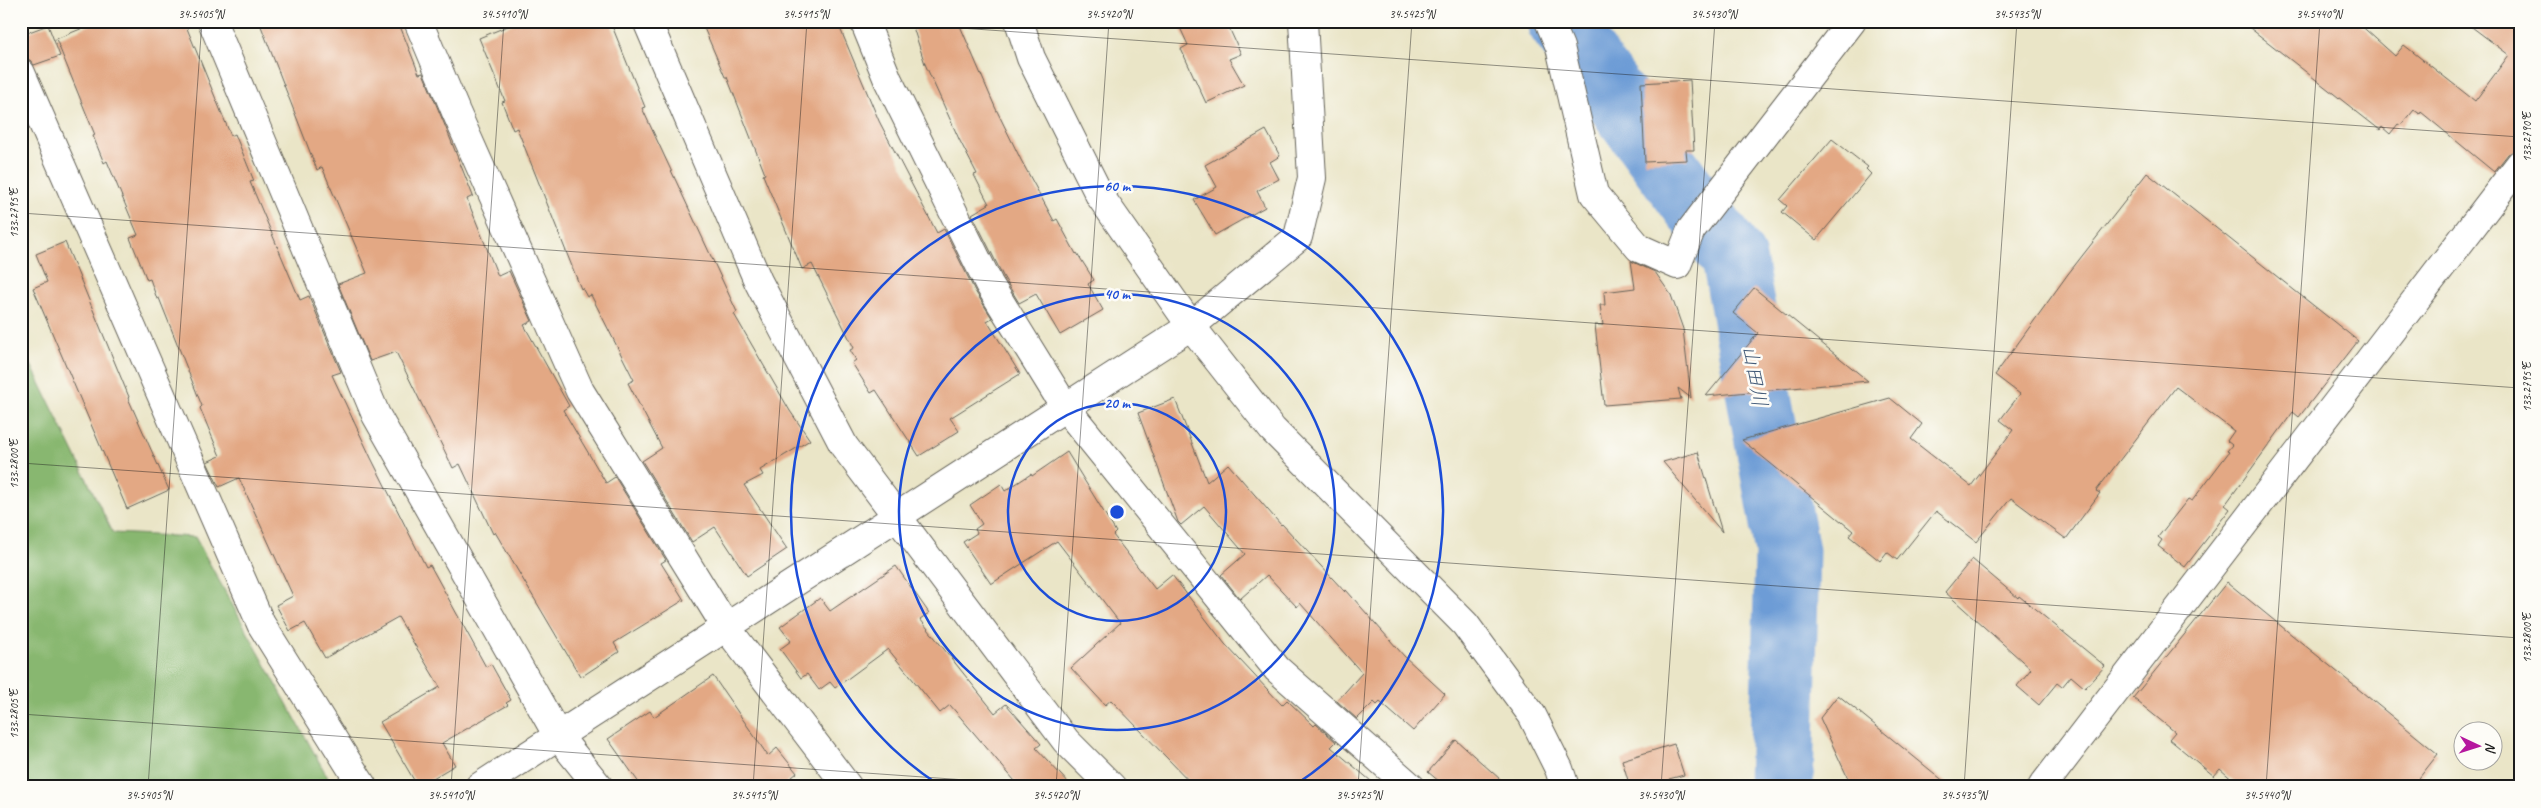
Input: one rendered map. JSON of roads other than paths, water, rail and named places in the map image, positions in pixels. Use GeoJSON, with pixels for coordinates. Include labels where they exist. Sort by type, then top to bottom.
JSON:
{"type":"FeatureCollection","features":[{"type":"Feature","properties":{"kind":"street"},"geometry":{"type":"LineString","coordinates":[[212,21],[376,415],[558,736],[599,787]]}},
{"type":"Feature","properties":{"kind":"street"},"geometry":{"type":"LineString","coordinates":[[418,21],[456,112],[580,391],[726,627],[848,787]]}},
{"type":"Feature","properties":{"kind":"street"},"geometry":{"type":"LineString","coordinates":[[647,21],[758,281],[844,446],[1066,741],[1112,787]]}},
{"type":"Feature","properties":{"kind":"street"},"geometry":{"type":"LineString","coordinates":[[864,21],[888,80],[989,284],[1065,407],[1276,669],[1411,787]]}},
{"type":"Feature","properties":{"kind":"street"},"geometry":{"type":"LineString","coordinates":[[1019,21],[1031,58],[1100,196],[1191,326],[1272,429],[1465,624],[1532,715],[1559,769],[1565,787]]}},
{"type":"Feature","properties":{"kind":"street"},"geometry":{"type":"LineString","coordinates":[[479,787],[1191,326],[1298,237],[1312,178],[1303,21]]}},
{"type":"Feature","properties":{"kind":"street"},"geometry":{"type":"LineString","coordinates":[[1549,21],[1560,47],[1594,194],[1639,248],[1677,265],[1692,230],[1852,21]]}},
{"type":"Feature","properties":{"kind":"street"},"geometry":{"type":"LineString","coordinates":[[21,73],[261,624],[363,787]]}},
{"type":"Feature","properties":{"kind":"street"},"geometry":{"type":"LineString","coordinates":[[2042,787],[2520,164]]}},
{"type":"Feature","properties":{"kind":"waterway","name":"山田川"},"geometry":{"type":"LineString","coordinates":[[1559,21],[1734,259],[1787,551],[1781,787]]}}]}
